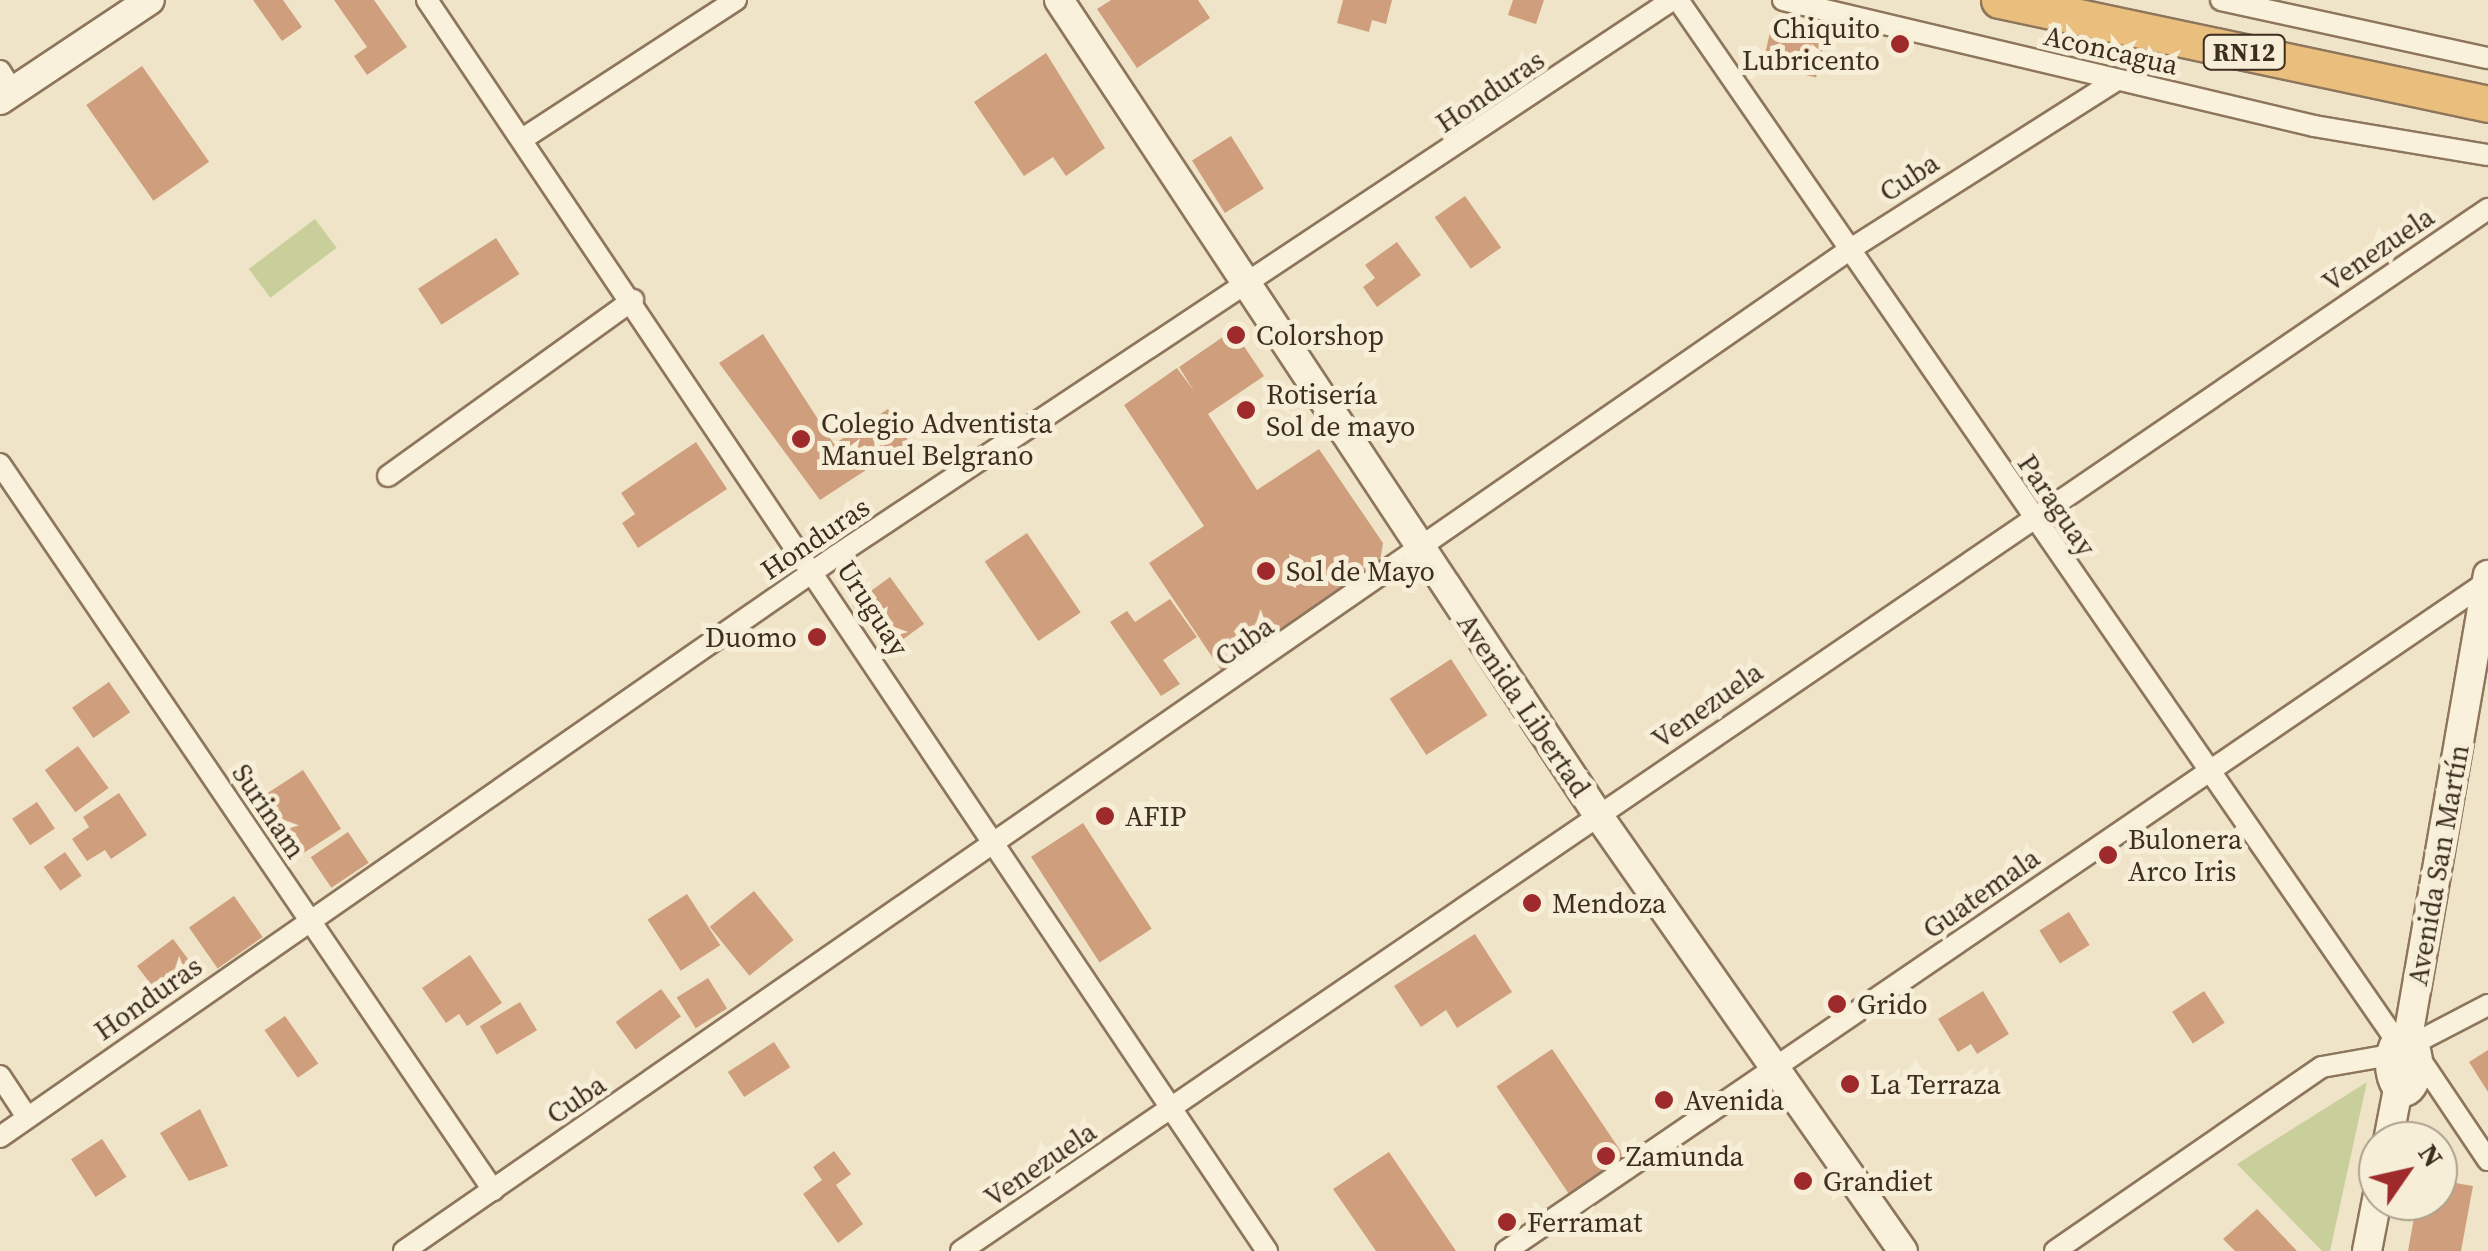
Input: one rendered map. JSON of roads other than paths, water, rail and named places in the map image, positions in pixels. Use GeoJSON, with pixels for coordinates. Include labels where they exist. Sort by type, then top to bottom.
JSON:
{"type":"FeatureCollection","features":[{"type":"Feature","properties":{"kind":"highway","name":"RN12"},"geometry":{"type":"LineString","coordinates":[[1999,0],[2488,104]]}},
{"type":"Feature","properties":{"kind":"main road"},"geometry":{"type":"LineString","coordinates":[[4,88],[150,0]]}},
{"type":"Feature","properties":{"kind":"main road","name":"Avenida Libertad"},"geometry":{"type":"LineString","coordinates":[[1059,0],[1247,290],[1598,814],[1903,1251]]}},
{"type":"Feature","properties":{"kind":"main road","name":"Avenida San Martín"},"geometry":{"type":"LineString","coordinates":[[2392,1121],[2488,579]]}},
{"type":"Feature","properties":{"kind":"main road"},"geometry":{"type":"LineString","coordinates":[[2367,1251],[2373,1221]]}},
{"type":"Feature","properties":{"kind":"street","name":"Uruguay"},"geometry":{"type":"LineString","coordinates":[[426,0],[816,570],[995,846],[1267,1251]]}},
{"type":"Feature","properties":{"kind":"street"},"geometry":{"type":"LineString","coordinates":[[524,138],[736,0]]}},
{"type":"Feature","properties":{"kind":"street","name":"Honduras"},"geometry":{"type":"LineString","coordinates":[[0,1137],[816,570],[1247,290],[1675,0]]}},
{"type":"Feature","properties":{"kind":"street","name":"Paraguay"},"geometry":{"type":"LineString","coordinates":[[1675,0],[2205,771],[2488,1160]]}},
{"type":"Feature","properties":{"kind":"street","name":"Aconcagua"},"geometry":{"type":"LineString","coordinates":[[1782,0],[2117,80],[2488,156]]}},
{"type":"Feature","properties":{"kind":"street"},"geometry":{"type":"LineString","coordinates":[[2236,1],[2488,58]]}},
{"type":"Feature","properties":{"kind":"street","name":"Cuba"},"geometry":{"type":"LineString","coordinates":[[404,1251],[1422,551],[1850,250],[2117,80]]}},
{"type":"Feature","properties":{"kind":"street","name":"Venezuela"},"geometry":{"type":"LineString","coordinates":[[961,1251],[2030,514],[2488,209]]}},
{"type":"Feature","properties":{"kind":"street"},"geometry":{"type":"LineString","coordinates":[[388,476],[634,300]]}},
{"type":"Feature","properties":{"kind":"street","name":"Surinam"},"geometry":{"type":"LineString","coordinates":[[0,464],[492,1190]]}},
{"type":"Feature","properties":{"kind":"street","name":"Guatemala"},"geometry":{"type":"LineString","coordinates":[[1506,1251],[2488,579]]}},
{"type":"Feature","properties":{"kind":"street"},"geometry":{"type":"LineString","coordinates":[[2056,1251],[2322,1067],[2405,1048],[2488,1005]]}},
{"type":"Feature","properties":{"kind":"street"},"geometry":{"type":"LineString","coordinates":[[0,1076],[27,1117]]}},
{"type":"Feature","properties":{"kind":"place","name":"Chiquito Lubricento"},"geometry":{"type":"Point","coordinates":[1900,44]}},
{"type":"Feature","properties":{"kind":"place","name":"Colorshop"},"geometry":{"type":"Point","coordinates":[1236,335]}},
{"type":"Feature","properties":{"kind":"place","name":"Rotisería Sol de mayo"},"geometry":{"type":"Point","coordinates":[1246,410]}},
{"type":"Feature","properties":{"kind":"place","name":"Colegio Adventista Manuel Belgrano"},"geometry":{"type":"Point","coordinates":[801,439]}},
{"type":"Feature","properties":{"kind":"place","name":"Sol de Mayo"},"geometry":{"type":"Point","coordinates":[1266,571]}},
{"type":"Feature","properties":{"kind":"place","name":"Duomo"},"geometry":{"type":"Point","coordinates":[817,637]}},
{"type":"Feature","properties":{"kind":"place","name":"AFIP"},"geometry":{"type":"Point","coordinates":[1105,816]}},
{"type":"Feature","properties":{"kind":"place","name":"Bulonera Arco Iris"},"geometry":{"type":"Point","coordinates":[2108,855]}},
{"type":"Feature","properties":{"kind":"place","name":"Mendoza"},"geometry":{"type":"Point","coordinates":[1532,903]}},
{"type":"Feature","properties":{"kind":"place","name":"Grido"},"geometry":{"type":"Point","coordinates":[1837,1004]}},
{"type":"Feature","properties":{"kind":"place","name":"La Terraza"},"geometry":{"type":"Point","coordinates":[1850,1084]}},
{"type":"Feature","properties":{"kind":"place","name":"Avenida"},"geometry":{"type":"Point","coordinates":[1664,1100]}},
{"type":"Feature","properties":{"kind":"place","name":"Zamunda"},"geometry":{"type":"Point","coordinates":[1606,1156]}},
{"type":"Feature","properties":{"kind":"place","name":"Grandiet"},"geometry":{"type":"Point","coordinates":[1803,1181]}},
{"type":"Feature","properties":{"kind":"place","name":"Ferramat"},"geometry":{"type":"Point","coordinates":[1507,1222]}}]}
